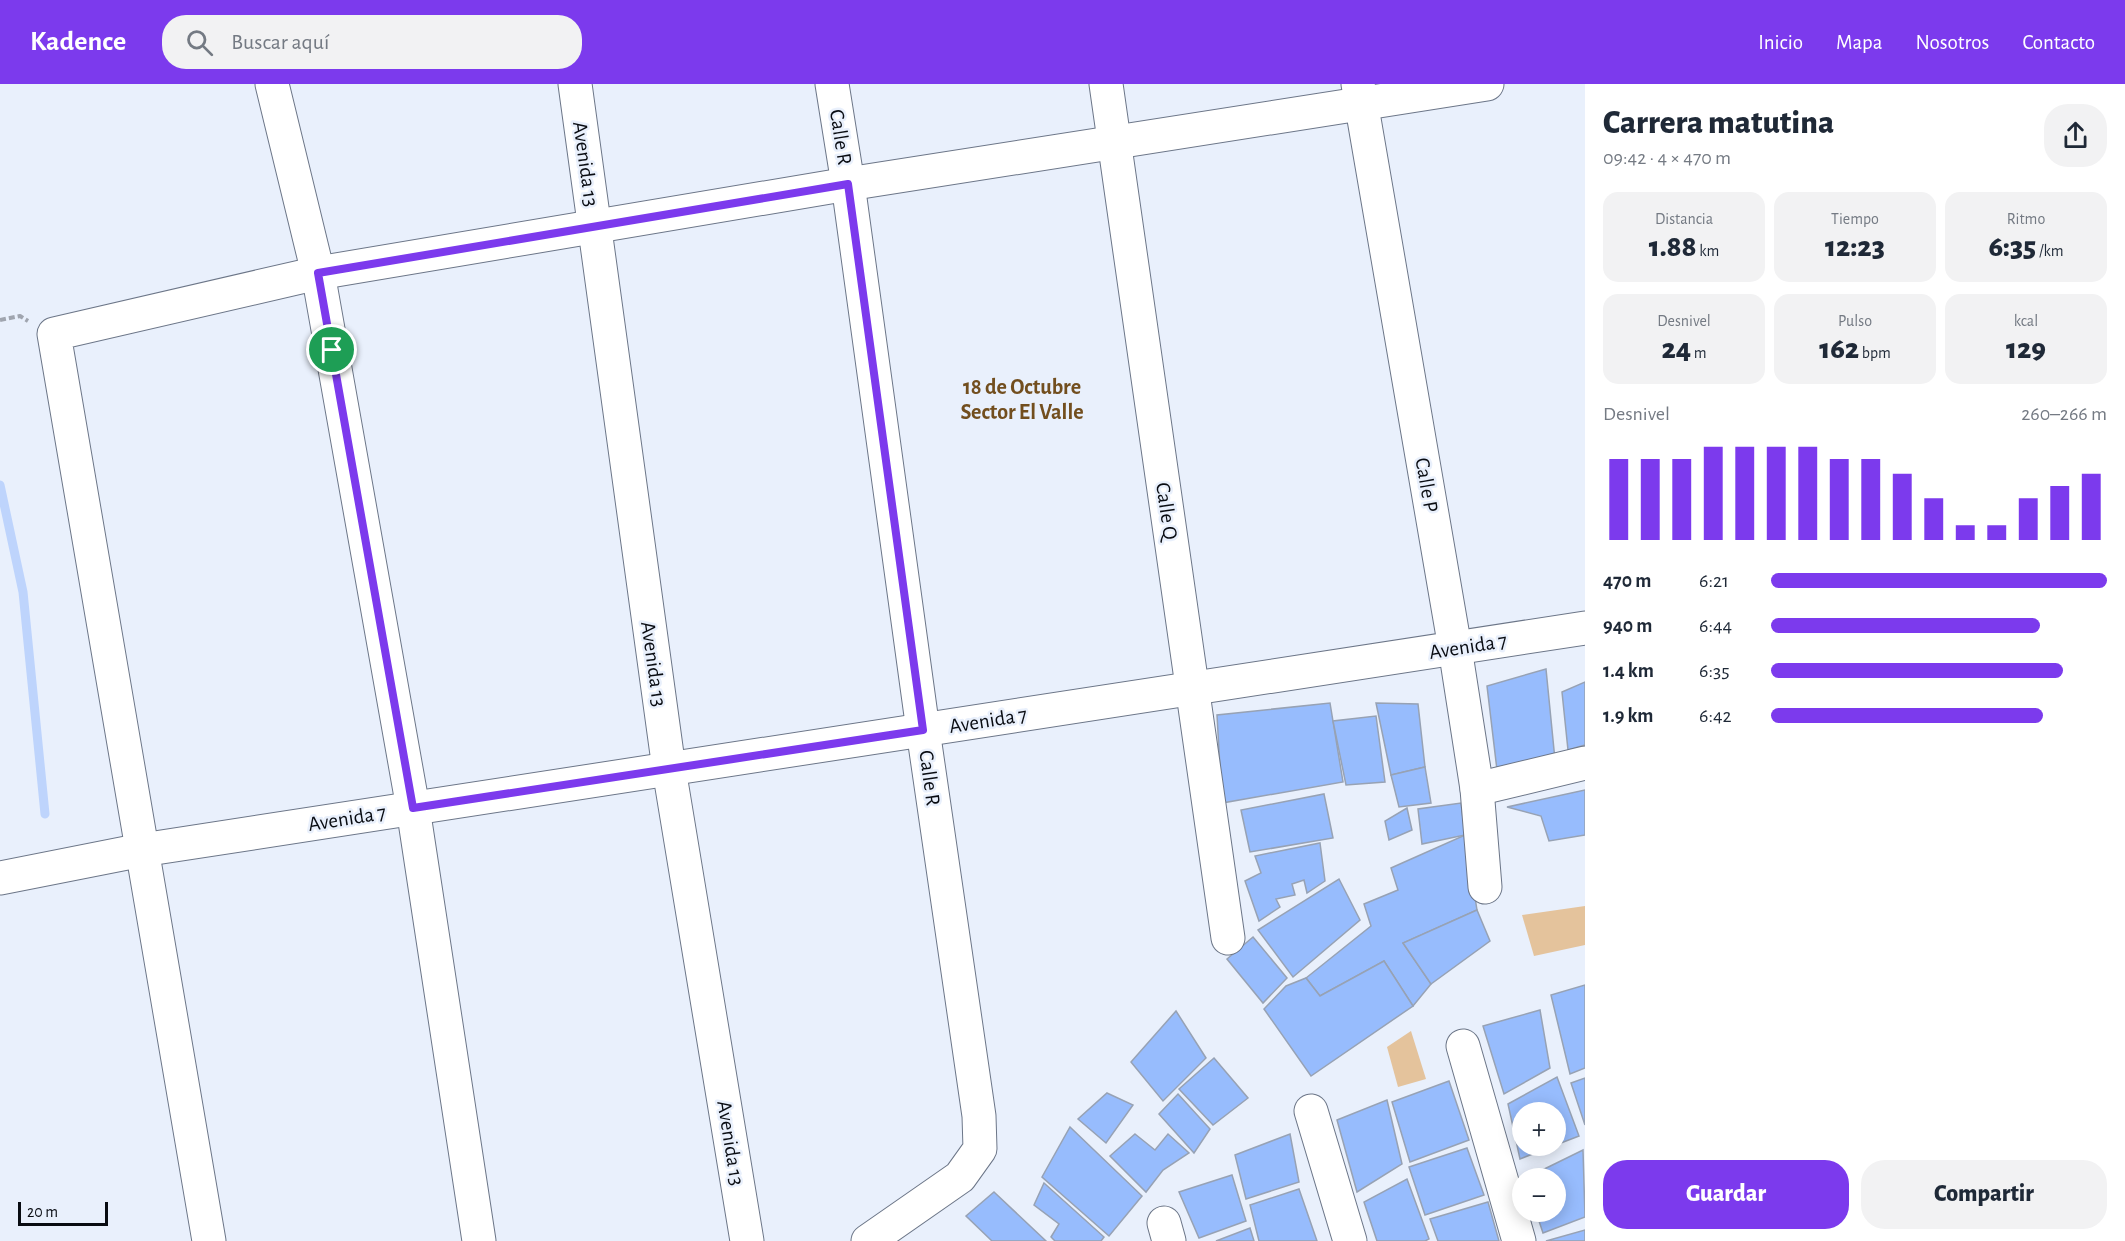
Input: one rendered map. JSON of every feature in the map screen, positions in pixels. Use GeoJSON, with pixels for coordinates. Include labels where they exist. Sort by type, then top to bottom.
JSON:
{"type":"FeatureCollection","features":[{"type":"Feature","properties":{"kind":"street"},"geometry":{"type":"LineString","coordinates":[[272,84],[318,273],[413,808],[479,1241]]}},
{"type":"Feature","properties":{"kind":"street","name":"Avenida 13"},"geometry":{"type":"LineString","coordinates":[[575,84],[669,769],[747,1241]]}},
{"type":"Feature","properties":{"kind":"street","name":"Calle R"},"geometry":{"type":"LineString","coordinates":[[832,84],[979,1116],[980,1149],[960,1177],[868,1241]]}},
{"type":"Feature","properties":{"kind":"street","name":"Calle Q"},"geometry":{"type":"LineString","coordinates":[[1106,84],[1228,938]]}},
{"type":"Feature","properties":{"kind":"street"},"geometry":{"type":"LineString","coordinates":[[209,1241],[54,334],[318,273],[1114,142],[1360,94],[1487,84]]}},
{"type":"Feature","properties":{"kind":"street","name":"Calle P"},"geometry":{"type":"LineString","coordinates":[[1360,94],[1478,789],[1485,887]]}},
{"type":"Feature","properties":{"kind":"street","name":"Avenida 7"},"geometry":{"type":"LineString","coordinates":[[0,878],[142,850],[1585,628]]}},
{"type":"Feature","properties":{"kind":"street"},"geometry":{"type":"LineString","coordinates":[[1478,789],[1585,763]]}},
{"type":"Feature","properties":{"kind":"street"},"geometry":{"type":"LineString","coordinates":[[1462,1046],[1519,1241]]}},
{"type":"Feature","properties":{"kind":"street"},"geometry":{"type":"LineString","coordinates":[[1311,1111],[1350,1241]]}},
{"type":"Feature","properties":{"kind":"path"},"geometry":{"type":"LineString","coordinates":[[0,320],[20,316]]}},
{"type":"Feature","properties":{"kind":"shaded area"},"geometry":{"type":"Polygon","coordinates":[[[1585,906],[1585,945],[1534,956],[1522,915],[1585,906]]]}},
{"type":"Feature","properties":{"kind":"shaded area"},"geometry":{"type":"Polygon","coordinates":[[[1411,1031],[1426,1079],[1398,1087],[1387,1047],[1411,1031]]]}},
{"type":"Feature","properties":{"kind":"building"},"geometry":{"type":"Polygon","coordinates":[[[1546,669],[1555,760],[1497,770],[1487,686],[1546,669]]]}},
{"type":"Feature","properties":{"kind":"building"},"geometry":{"type":"Polygon","coordinates":[[[1585,682],[1585,745],[1568,750],[1562,692],[1585,682]]]}},
{"type":"Feature","properties":{"kind":"building"},"geometry":{"type":"Polygon","coordinates":[[[1330,703],[1343,782],[1222,803],[1217,715],[1330,703]]]}},
{"type":"Feature","properties":{"kind":"building"},"geometry":{"type":"Polygon","coordinates":[[[1376,703],[1418,704],[1425,767],[1391,775],[1376,703]]]}},
{"type":"Feature","properties":{"kind":"building"},"geometry":{"type":"Polygon","coordinates":[[[1376,716],[1385,782],[1346,785],[1333,721],[1376,716]]]}},
{"type":"Feature","properties":{"kind":"building"},"geometry":{"type":"Polygon","coordinates":[[[1425,767],[1431,803],[1399,807],[1391,775],[1425,767]]]}},
{"type":"Feature","properties":{"kind":"building"},"geometry":{"type":"Polygon","coordinates":[[[1585,790],[1585,835],[1549,841],[1541,816],[1507,807],[1585,790]]]}},
{"type":"Feature","properties":{"kind":"building"},"geometry":{"type":"Polygon","coordinates":[[[1324,794],[1333,838],[1250,852],[1241,810],[1324,794]]]}},
{"type":"Feature","properties":{"kind":"building"},"geometry":{"type":"Polygon","coordinates":[[[1461,803],[1465,835],[1422,844],[1418,809],[1461,803]]]}},
{"type":"Feature","properties":{"kind":"building"},"geometry":{"type":"Polygon","coordinates":[[[1407,808],[1412,830],[1389,840],[1385,821],[1407,808]]]}},
{"type":"Feature","properties":{"kind":"building"},"geometry":{"type":"Polygon","coordinates":[[[1465,835],[1477,910],[1403,943],[1431,984],[1413,1006],[1384,961],[1320,996],[1306,978],[1371,926],[1364,904],[1398,890],[1391,868],[1465,835]]]}},
{"type":"Feature","properties":{"kind":"building"},"geometry":{"type":"Polygon","coordinates":[[[1320,843],[1325,881],[1307,893],[1304,880],[1292,884],[1295,895],[1276,899],[1280,907],[1259,921],[1245,881],[1261,873],[1255,856],[1320,843]]]}},
{"type":"Feature","properties":{"kind":"building"},"geometry":{"type":"Polygon","coordinates":[[[1339,879],[1360,920],[1293,977],[1258,930],[1339,879]]]}},
{"type":"Feature","properties":{"kind":"building"},"geometry":{"type":"Polygon","coordinates":[[[1477,910],[1490,941],[1431,984],[1403,943],[1477,910]]]}},
{"type":"Feature","properties":{"kind":"building"},"geometry":{"type":"Polygon","coordinates":[[[1253,937],[1287,978],[1263,1003],[1227,959],[1253,937]]]}},
{"type":"Feature","properties":{"kind":"building"},"geometry":{"type":"Polygon","coordinates":[[[1384,961],[1413,1006],[1311,1076],[1264,1009],[1286,986],[1306,978],[1320,996],[1384,961]]]}},
{"type":"Feature","properties":{"kind":"building"},"geometry":{"type":"Polygon","coordinates":[[[1585,985],[1585,1068],[1570,1074],[1551,995],[1585,985]]]}},
{"type":"Feature","properties":{"kind":"building"},"geometry":{"type":"Polygon","coordinates":[[[1540,1010],[1550,1068],[1504,1094],[1483,1026],[1540,1010]]]}},
{"type":"Feature","properties":{"kind":"building"},"geometry":{"type":"Polygon","coordinates":[[[1176,1011],[1206,1058],[1163,1101],[1131,1062],[1176,1011]]]}},
{"type":"Feature","properties":{"kind":"building"},"geometry":{"type":"Polygon","coordinates":[[[1214,1058],[1248,1098],[1213,1125],[1179,1089],[1214,1058]]]}},
{"type":"Feature","properties":{"kind":"building"},"geometry":{"type":"Polygon","coordinates":[[[1557,1077],[1579,1136],[1566,1141],[1566,1102],[1512,1102],[1512,1122],[1508,1104],[1557,1077]]]}},
{"type":"Feature","properties":{"kind":"building"},"geometry":{"type":"Polygon","coordinates":[[[1585,1078],[1585,1125],[1571,1083],[1585,1078]]]}},
{"type":"Feature","properties":{"kind":"building"},"geometry":{"type":"Polygon","coordinates":[[[1449,1081],[1469,1140],[1410,1162],[1392,1102],[1449,1081]]]}},
{"type":"Feature","properties":{"kind":"building"},"geometry":{"type":"Polygon","coordinates":[[[1107,1093],[1133,1105],[1106,1143],[1078,1119],[1107,1093]]]}},
{"type":"Feature","properties":{"kind":"building"},"geometry":{"type":"Polygon","coordinates":[[[1178,1094],[1210,1129],[1194,1153],[1159,1114],[1178,1094]]]}},
{"type":"Feature","properties":{"kind":"building"},"geometry":{"type":"Polygon","coordinates":[[[1387,1100],[1402,1164],[1357,1192],[1337,1120],[1387,1100]]]}},
{"type":"Feature","properties":{"kind":"building"},"geometry":{"type":"Polygon","coordinates":[[[1070,1127],[1142,1196],[1109,1236],[1042,1177],[1070,1127]]]}},
{"type":"Feature","properties":{"kind":"building"},"geometry":{"type":"Polygon","coordinates":[[[1135,1134],[1155,1150],[1168,1134],[1189,1153],[1163,1170],[1146,1192],[1110,1156],[1135,1134]]]}},
{"type":"Feature","properties":{"kind":"building"},"geometry":{"type":"Polygon","coordinates":[[[1290,1134],[1299,1182],[1246,1199],[1235,1155],[1290,1134]]]}},
{"type":"Feature","properties":{"kind":"building"},"geometry":{"type":"Polygon","coordinates":[[[1467,1148],[1484,1195],[1425,1215],[1409,1167],[1467,1148]]]}},
{"type":"Feature","properties":{"kind":"building"},"geometry":{"type":"Polygon","coordinates":[[[1583,1150],[1585,1217],[1543,1233],[1539,1222],[1566,1222],[1566,1168],[1546,1168],[1583,1150]]]}},
{"type":"Feature","properties":{"kind":"building"},"geometry":{"type":"Polygon","coordinates":[[[1232,1175],[1246,1221],[1199,1238],[1179,1192],[1232,1175]]]}},
{"type":"Feature","properties":{"kind":"building"},"geometry":{"type":"Polygon","coordinates":[[[1407,1179],[1429,1239],[1425,1241],[1377,1241],[1364,1202],[1407,1179]]]}},
{"type":"Feature","properties":{"kind":"building"},"geometry":{"type":"Polygon","coordinates":[[[1044,1183],[1104,1237],[1101,1241],[1055,1241],[1051,1237],[1059,1224],[1034,1205],[1044,1183]]]}},
{"type":"Feature","properties":{"kind":"building"},"geometry":{"type":"Polygon","coordinates":[[[1299,1189],[1317,1241],[1259,1241],[1250,1205],[1299,1189]]]}},
{"type":"Feature","properties":{"kind":"building"},"geometry":{"type":"Polygon","coordinates":[[[994,1192],[1046,1241],[992,1241],[966,1216],[994,1192]]]}},
{"type":"Feature","properties":{"kind":"building"},"geometry":{"type":"Polygon","coordinates":[[[1488,1202],[1499,1241],[1438,1241],[1430,1219],[1488,1202]]]}},
{"type":"Feature","properties":{"kind":"building"},"geometry":{"type":"Polygon","coordinates":[[[1250,1228],[1254,1241],[1216,1241],[1250,1228]]]}},
{"type":"Feature","properties":{"kind":"building"},"geometry":{"type":"Polygon","coordinates":[[[1585,1230],[1585,1241],[1546,1241],[1585,1230]]]}},
{"type":"Feature","properties":{"kind":"waterway"},"geometry":{"type":"LineString","coordinates":[[0,485],[23,592],[45,814]]}},
{"type":"Feature","properties":{"kind":"district","name":"18 de Octubre Sector El Valle"},"geometry":{"type":"Point","coordinates":[1022,398]}},
{"type":"Feature","properties":{"kind":"route"},"geometry":{"type":"LineString","coordinates":[[848,184],[923,730],[413,808],[332,350],[318,273],[848,184]]}}]}
